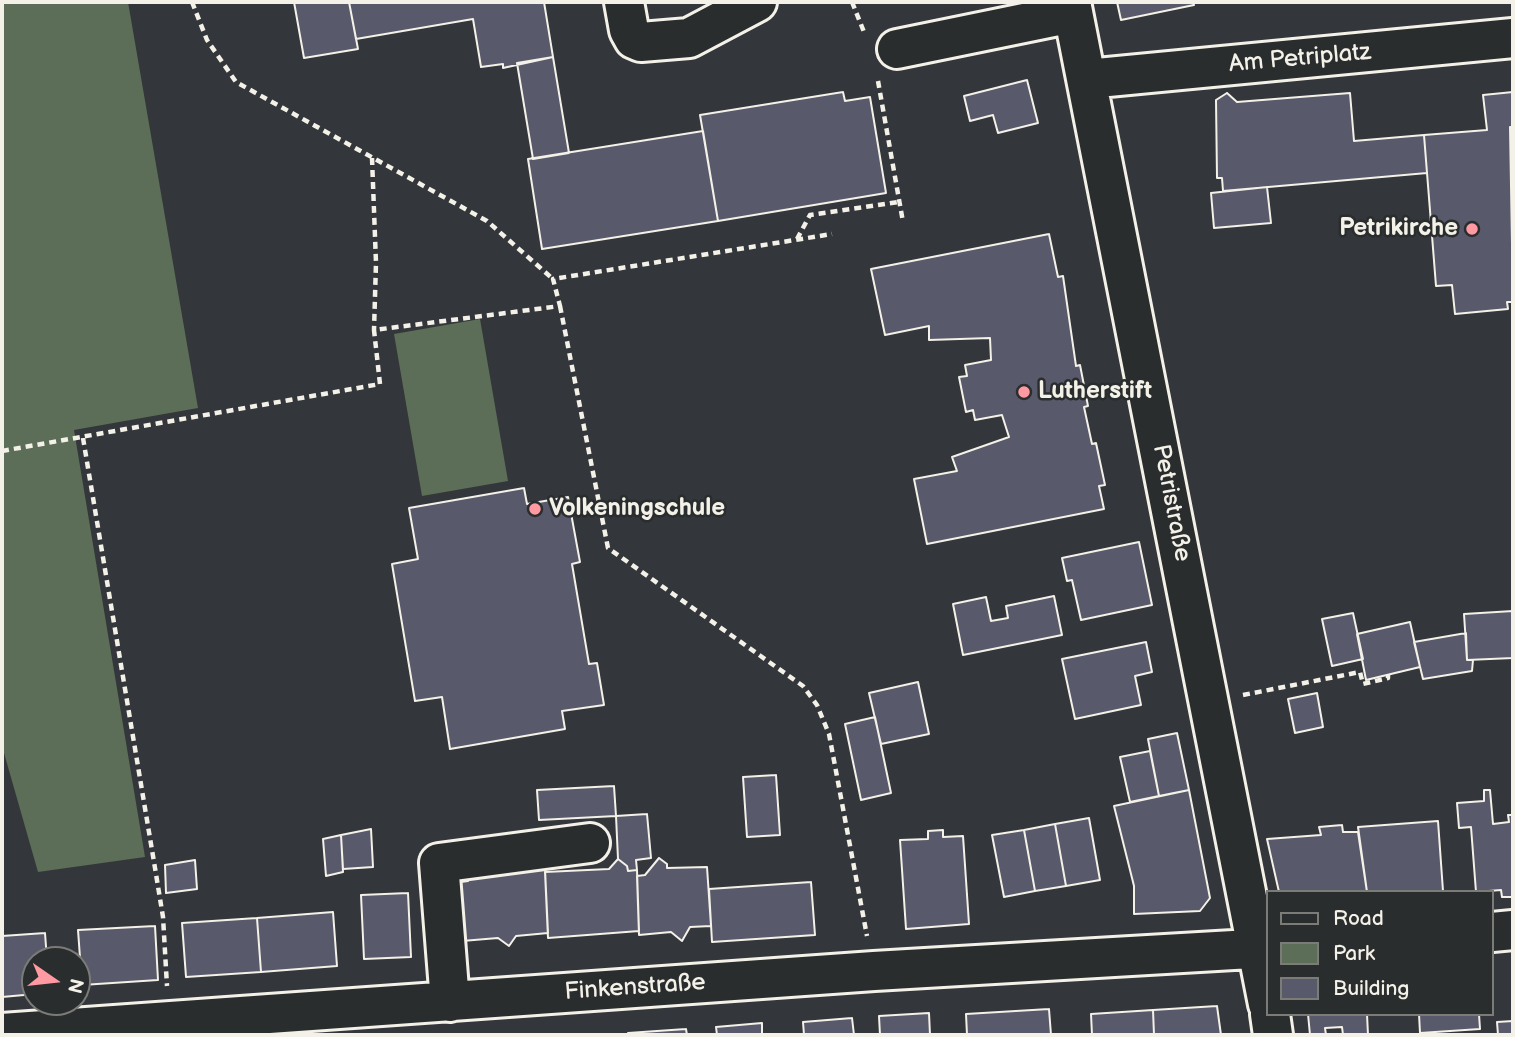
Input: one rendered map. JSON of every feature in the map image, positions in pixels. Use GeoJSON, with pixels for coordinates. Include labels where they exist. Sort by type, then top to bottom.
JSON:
{"type":"FeatureCollection","features":[{"type":"Feature","properties":{"kind":"street"},"geometry":{"type":"LineString","coordinates":[[624,2],[629,30],[634,39],[640,42],[689,38],[757,2]]}},
{"type":"Feature","properties":{"kind":"street"},"geometry":{"type":"LineString","coordinates":[[897,49],[1072,7]]}},
{"type":"Feature","properties":{"kind":"street","name":"Petristraße"},"geometry":{"type":"LineString","coordinates":[[1072,7],[1210,702],[1264,948],[1266,976]]}},
{"type":"Feature","properties":{"kind":"street","name":"Am Petriplatz"},"geometry":{"type":"LineString","coordinates":[[1087,79],[1513,38]]}},
{"type":"Feature","properties":{"kind":"street"},"geometry":{"type":"LineString","coordinates":[[450,1002],[439,863],[590,843]]}},
{"type":"Feature","properties":{"kind":"street"},"geometry":{"type":"LineString","coordinates":[[1494,932],[1513,930]]}},
{"type":"Feature","properties":{"kind":"street","name":"Finkenstraße"},"geometry":{"type":"LineString","coordinates":[[2,1033],[874,971],[1264,948]]}},
{"type":"Feature","properties":{"kind":"street"},"geometry":{"type":"LineString","coordinates":[[1270,1016],[1273,1035]]}},
{"type":"Feature","properties":{"kind":"path"},"geometry":{"type":"LineString","coordinates":[[192,2],[207,40],[236,82],[487,221],[554,279],[608,548],[803,686],[817,705],[829,734],[874,971]]}},
{"type":"Feature","properties":{"kind":"path"},"geometry":{"type":"LineString","coordinates":[[878,82],[903,222]]}},
{"type":"Feature","properties":{"kind":"path"},"geometry":{"type":"LineString","coordinates":[[2,451],[380,384],[374,330],[372,157]]}},
{"type":"Feature","properties":{"kind":"path"},"geometry":{"type":"LineString","coordinates":[[797,239],[810,215],[899,202]]}},
{"type":"Feature","properties":{"kind":"path"},"geometry":{"type":"LineString","coordinates":[[554,279],[832,234]]}},
{"type":"Feature","properties":{"kind":"path"},"geometry":{"type":"LineString","coordinates":[[374,330],[560,306]]}},
{"type":"Feature","properties":{"kind":"path"},"geometry":{"type":"LineString","coordinates":[[83,438],[156,868],[163,917],[169,1022]]}},
{"type":"Feature","properties":{"kind":"path"},"geometry":{"type":"LineString","coordinates":[[1210,702],[1360,672],[1363,684],[1388,678],[1388,675]]}},
{"type":"Feature","properties":{"kind":"green space"},"geometry":{"type":"Polygon","coordinates":[[[2,2],[128,2],[198,408],[74,430],[145,857],[38,872],[2,746],[2,2]]]}},
{"type":"Feature","properties":{"kind":"green space"},"geometry":{"type":"Polygon","coordinates":[[[480,319],[508,481],[422,496],[394,334],[480,319]]]}},
{"type":"Feature","properties":{"kind":"building"},"geometry":{"type":"Polygon","coordinates":[[[294,2],[349,2],[358,49],[304,58],[294,2]]]}},
{"type":"Feature","properties":{"kind":"building"},"geometry":{"type":"Polygon","coordinates":[[[349,2],[544,2],[553,57],[503,68],[503,64],[481,67],[473,19],[356,39],[349,2]]]}},
{"type":"Feature","properties":{"kind":"building"},"geometry":{"type":"Polygon","coordinates":[[[1117,2],[1193,2],[1194,5],[1121,20],[1117,2]]]}},
{"type":"Feature","properties":{"kind":"building"},"geometry":{"type":"Polygon","coordinates":[[[553,57],[569,153],[533,159],[517,63],[553,57]]]}},
{"type":"Feature","properties":{"kind":"building"},"geometry":{"type":"Polygon","coordinates":[[[1027,80],[1038,123],[998,133],[993,115],[970,121],[964,96],[1027,80]]]}},
{"type":"Feature","properties":{"kind":"building"},"geometry":{"type":"Polygon","coordinates":[[[843,92],[845,101],[870,97],[886,193],[718,221],[700,115],[843,92]]]}},
{"type":"Feature","properties":{"kind":"building","name":"Petrikirche"},"geometry":{"type":"Polygon","coordinates":[[[1513,92],[1513,127],[1510,127],[1513,302],[1507,302],[1508,309],[1455,314],[1452,285],[1436,286],[1424,135],[1487,130],[1483,95],[1513,92]]]}},
{"type":"Feature","properties":{"kind":"building"},"geometry":{"type":"Polygon","coordinates":[[[1227,93],[1237,102],[1350,93],[1354,141],[1424,135],[1427,173],[1223,191],[1222,178],[1217,178],[1216,100],[1227,93]]]}},
{"type":"Feature","properties":{"kind":"building"},"geometry":{"type":"Polygon","coordinates":[[[703,131],[718,221],[542,249],[528,159],[703,131]]]}},
{"type":"Feature","properties":{"kind":"building"},"geometry":{"type":"Polygon","coordinates":[[[1267,187],[1271,223],[1214,228],[1211,193],[1267,187]]]}},
{"type":"Feature","properties":{"kind":"building","name":"Lutherstift"},"geometry":{"type":"Polygon","coordinates":[[[1049,234],[1058,277],[1063,276],[1076,366],[1080,365],[1088,406],[1084,407],[1092,444],[1096,443],[1105,485],[1099,486],[1104,509],[927,544],[914,479],[957,471],[952,457],[1009,437],[1002,415],[975,420],[973,410],[966,412],[959,377],[967,376],[965,365],[991,360],[990,338],[929,340],[929,326],[885,335],[871,269],[1049,234]]]}},
{"type":"Feature","properties":{"kind":"building"},"geometry":{"type":"Polygon","coordinates":[[[524,488],[527,504],[568,497],[580,562],[572,564],[589,664],[597,663],[604,705],[562,711],[565,729],[450,749],[442,697],[415,701],[392,564],[418,559],[409,508],[524,488]]]}},
{"type":"Feature","properties":{"kind":"building"},"geometry":{"type":"Polygon","coordinates":[[[1139,542],[1152,605],[1081,620],[1072,580],[1067,581],[1062,558],[1139,542]]]}},
{"type":"Feature","properties":{"kind":"building"},"geometry":{"type":"Polygon","coordinates":[[[1054,596],[1062,635],[963,655],[953,604],[986,597],[991,621],[1008,618],[1006,606],[1054,596]]]}},
{"type":"Feature","properties":{"kind":"building"},"geometry":{"type":"Polygon","coordinates":[[[1513,611],[1513,658],[1467,660],[1464,614],[1513,611]]]}},
{"type":"Feature","properties":{"kind":"building"},"geometry":{"type":"Polygon","coordinates":[[[1353,613],[1363,659],[1332,666],[1322,619],[1353,613]]]}},
{"type":"Feature","properties":{"kind":"building"},"geometry":{"type":"Polygon","coordinates":[[[1410,622],[1420,667],[1366,680],[1357,634],[1410,622]]]}},
{"type":"Feature","properties":{"kind":"building"},"geometry":{"type":"Polygon","coordinates":[[[1466,633],[1467,660],[1473,660],[1472,671],[1423,679],[1414,642],[1466,633]]]}},
{"type":"Feature","properties":{"kind":"building"},"geometry":{"type":"Polygon","coordinates":[[[1146,642],[1152,672],[1135,676],[1141,705],[1075,719],[1062,659],[1146,642]]]}},
{"type":"Feature","properties":{"kind":"building"},"geometry":{"type":"Polygon","coordinates":[[[918,682],[929,734],[881,744],[869,693],[918,682]]]}},
{"type":"Feature","properties":{"kind":"building"},"geometry":{"type":"Polygon","coordinates":[[[1317,693],[1323,727],[1295,733],[1288,699],[1317,693]]]}},
{"type":"Feature","properties":{"kind":"building"},"geometry":{"type":"Polygon","coordinates":[[[875,717],[891,793],[861,800],[845,724],[875,717]]]}},
{"type":"Feature","properties":{"kind":"building"},"geometry":{"type":"Polygon","coordinates":[[[1177,733],[1189,790],[1159,796],[1148,739],[1177,733]]]}},
{"type":"Feature","properties":{"kind":"building"},"geometry":{"type":"Polygon","coordinates":[[[1150,751],[1159,796],[1130,802],[1120,757],[1150,751]]]}},
{"type":"Feature","properties":{"kind":"building"},"geometry":{"type":"Polygon","coordinates":[[[776,775],[780,835],[747,837],[743,777],[776,775]]]}},
{"type":"Feature","properties":{"kind":"building"},"geometry":{"type":"Polygon","coordinates":[[[614,786],[616,816],[539,820],[537,790],[614,786]]]}},
{"type":"Feature","properties":{"kind":"building"},"geometry":{"type":"Polygon","coordinates":[[[1189,790],[1210,898],[1200,911],[1134,914],[1134,886],[1114,806],[1189,790]]]}},
{"type":"Feature","properties":{"kind":"building"},"geometry":{"type":"Polygon","coordinates":[[[1484,790],[1490,790],[1493,824],[1509,822],[1508,815],[1513,815],[1513,897],[1502,897],[1501,890],[1476,890],[1471,827],[1459,828],[1457,803],[1484,801],[1484,790]]]}},
{"type":"Feature","properties":{"kind":"building"},"geometry":{"type":"Polygon","coordinates":[[[647,814],[651,858],[636,860],[637,870],[628,871],[627,866],[618,859],[616,816],[647,814]]]}},
{"type":"Feature","properties":{"kind":"building"},"geometry":{"type":"Polygon","coordinates":[[[1089,818],[1100,880],[1066,886],[1055,824],[1089,818]]]}},
{"type":"Feature","properties":{"kind":"building"},"geometry":{"type":"Polygon","coordinates":[[[1438,821],[1443,890],[1367,890],[1358,827],[1438,821]]]}},
{"type":"Feature","properties":{"kind":"building"},"geometry":{"type":"Polygon","coordinates":[[[1055,824],[1066,886],[1035,891],[1024,830],[1055,824]]]}},
{"type":"Feature","properties":{"kind":"building"},"geometry":{"type":"Polygon","coordinates":[[[1342,825],[1343,832],[1358,832],[1367,890],[1279,890],[1267,839],[1321,835],[1319,827],[1342,825]]]}},
{"type":"Feature","properties":{"kind":"building"},"geometry":{"type":"Polygon","coordinates":[[[371,829],[373,867],[343,869],[341,835],[371,829]]]}},
{"type":"Feature","properties":{"kind":"building"},"geometry":{"type":"Polygon","coordinates":[[[943,830],[943,837],[963,836],[969,924],[906,929],[900,840],[928,839],[928,831],[943,830]]]}},
{"type":"Feature","properties":{"kind":"building"},"geometry":{"type":"Polygon","coordinates":[[[1024,830],[1035,891],[1004,897],[992,835],[1024,830]]]}},
{"type":"Feature","properties":{"kind":"building"},"geometry":{"type":"Polygon","coordinates":[[[341,835],[343,872],[326,876],[323,839],[341,835]]]}},
{"type":"Feature","properties":{"kind":"building"},"geometry":{"type":"Polygon","coordinates":[[[659,858],[667,864],[667,868],[707,867],[711,926],[690,927],[682,941],[671,932],[639,935],[637,876],[645,875],[659,858]]]}},
{"type":"Feature","properties":{"kind":"building"},"geometry":{"type":"Polygon","coordinates":[[[618,859],[627,866],[628,871],[637,870],[639,931],[548,938],[545,872],[609,869],[618,859]]]}},
{"type":"Feature","properties":{"kind":"building"},"geometry":{"type":"Polygon","coordinates":[[[195,860],[197,889],[166,893],[165,865],[195,860]]]}},
{"type":"Feature","properties":{"kind":"building"},"geometry":{"type":"Polygon","coordinates":[[[545,869],[548,933],[516,936],[509,946],[498,938],[462,941],[454,883],[468,881],[468,876],[545,869]]]}},
{"type":"Feature","properties":{"kind":"building"},"geometry":{"type":"Polygon","coordinates":[[[811,882],[815,935],[712,942],[709,889],[811,882]]]}},
{"type":"Feature","properties":{"kind":"building"},"geometry":{"type":"Polygon","coordinates":[[[408,893],[411,957],[364,959],[361,895],[408,893]]]}},
{"type":"Feature","properties":{"kind":"building"},"geometry":{"type":"Polygon","coordinates":[[[333,912],[337,966],[261,972],[257,918],[333,912]]]}},
{"type":"Feature","properties":{"kind":"building"},"geometry":{"type":"Polygon","coordinates":[[[257,918],[261,972],[186,977],[182,923],[257,918]]]}},
{"type":"Feature","properties":{"kind":"building"},"geometry":{"type":"Polygon","coordinates":[[[155,926],[158,980],[91,984],[91,946],[79,946],[78,930],[155,926]]]}},
{"type":"Feature","properties":{"kind":"building"},"geometry":{"type":"Polygon","coordinates":[[[45,933],[46,946],[21,946],[21,995],[2,997],[2,936],[45,933]]]}},
{"type":"Feature","properties":{"kind":"building"},"geometry":{"type":"Polygon","coordinates":[[[1217,1006],[1221,1035],[1154,1035],[1153,1010],[1217,1006]]]}},
{"type":"Feature","properties":{"kind":"building"},"geometry":{"type":"Polygon","coordinates":[[[1049,1009],[1051,1035],[967,1035],[966,1014],[1049,1009]]]}},
{"type":"Feature","properties":{"kind":"building"},"geometry":{"type":"Polygon","coordinates":[[[1153,1010],[1154,1035],[1092,1035],[1091,1014],[1153,1010]]]}},
{"type":"Feature","properties":{"kind":"building"},"geometry":{"type":"Polygon","coordinates":[[[929,1013],[930,1035],[880,1035],[879,1016],[929,1013]]]}},
{"type":"Feature","properties":{"kind":"building"},"geometry":{"type":"Polygon","coordinates":[[[1308,1016],[1367,1016],[1368,1035],[1343,1035],[1342,1027],[1325,1028],[1326,1035],[1310,1035],[1308,1016]]]}},
{"type":"Feature","properties":{"kind":"building"},"geometry":{"type":"Polygon","coordinates":[[[1419,1016],[1479,1016],[1480,1029],[1420,1033],[1419,1016]]]}},
{"type":"Feature","properties":{"kind":"building"},"geometry":{"type":"Polygon","coordinates":[[[852,1018],[854,1035],[804,1035],[803,1022],[852,1018]]]}},
{"type":"Feature","properties":{"kind":"building"},"geometry":{"type":"Polygon","coordinates":[[[1513,1021],[1513,1035],[1498,1035],[1497,1022],[1513,1021]]]}},
{"type":"Feature","properties":{"kind":"building"},"geometry":{"type":"Polygon","coordinates":[[[762,1023],[762,1035],[717,1035],[716,1027],[762,1023]]]}},
{"type":"Feature","properties":{"kind":"building"},"geometry":{"type":"Polygon","coordinates":[[[686,1029],[687,1035],[628,1035],[628,1033],[686,1029]]]}},
{"type":"Feature","properties":{"kind":"place","name":"Petrikirche"},"geometry":{"type":"Point","coordinates":[1472,229]}},
{"type":"Feature","properties":{"kind":"place","name":"Lutherstift"},"geometry":{"type":"Point","coordinates":[1024,392]}},
{"type":"Feature","properties":{"kind":"place","name":"Volkeningschule"},"geometry":{"type":"Point","coordinates":[535,509]}}]}
